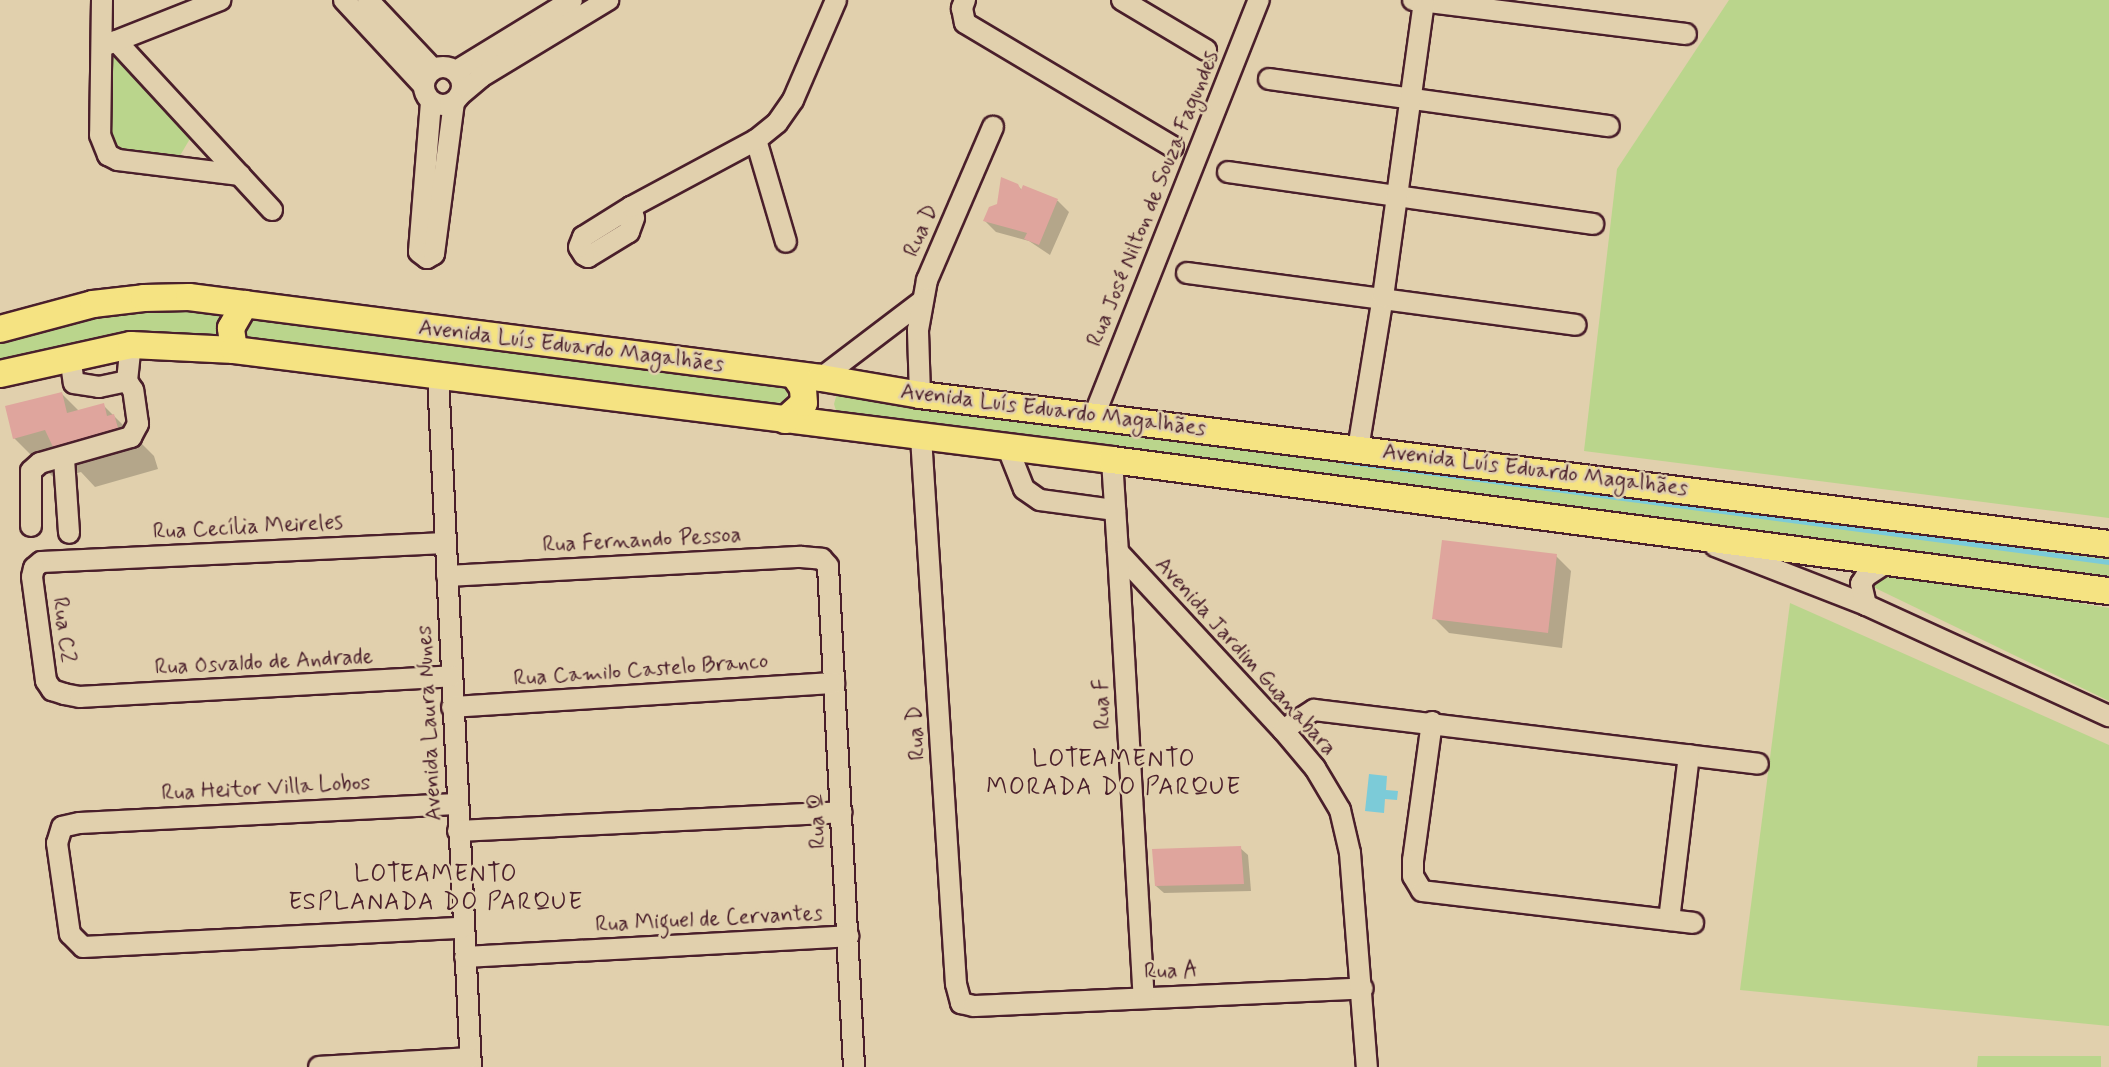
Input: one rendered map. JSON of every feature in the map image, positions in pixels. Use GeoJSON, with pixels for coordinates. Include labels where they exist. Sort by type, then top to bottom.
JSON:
{"type":"FeatureCollection","features":[{"type":"Feature","properties":{"kind":"main road","name":"Avenida Luís Eduardo Magalhães"},"geometry":{"type":"LineString","coordinates":[[0,329],[93,304],[144,298],[189,297],[821,378],[920,395],[2109,544]]}},
{"type":"Feature","properties":{"kind":"main road"},"geometry":{"type":"LineString","coordinates":[[234,350],[231,328],[245,304]]}},
{"type":"Feature","properties":{"kind":"main road","name":"Avenida Luís Eduardo Magalhães"},"geometry":{"type":"LineString","coordinates":[[0,374],[70,356],[131,345],[234,350],[921,438],[1112,459],[1697,539],[2109,591]]}},
{"type":"Feature","properties":{"kind":"main road"},"geometry":{"type":"LineString","coordinates":[[785,420],[804,403],[803,388],[795,376]]}},
{"type":"Feature","properties":{"kind":"main road"},"geometry":{"type":"LineString","coordinates":[[860,430],[852,417],[853,401],[871,388]]}},
{"type":"Feature","properties":{"kind":"street"},"geometry":{"type":"LineString","coordinates":[[102,0],[109,43],[100,135],[108,155],[118,160],[240,175]]}},
{"type":"Feature","properties":{"kind":"street"},"geometry":{"type":"LineString","coordinates":[[109,43],[220,0]]}},
{"type":"Feature","properties":{"kind":"street"},"geometry":{"type":"LineString","coordinates":[[344,0],[429,85]]}},
{"type":"Feature","properties":{"kind":"street"},"geometry":{"type":"LineString","coordinates":[[368,0],[443,105],[458,98],[481,77],[608,0]]}},
{"type":"Feature","properties":{"kind":"street"},"geometry":{"type":"LineString","coordinates":[[456,71],[572,0]]}},
{"type":"Feature","properties":{"kind":"street"},"geometry":{"type":"LineString","coordinates":[[631,207],[756,140],[777,123],[793,100],[836,0]]}},
{"type":"Feature","properties":{"kind":"street"},"geometry":{"type":"LineString","coordinates":[[965,0],[962,8],[964,22],[1173,147]]}},
{"type":"Feature","properties":{"kind":"street"},"geometry":{"type":"LineString","coordinates":[[1122,0],[1206,50]]}},
{"type":"Feature","properties":{"kind":"street","name":"Rua José Nilton de Souza Fagundes"},"geometry":{"type":"LineString","coordinates":[[1094,416],[1259,0]]}},
{"type":"Feature","properties":{"kind":"street"},"geometry":{"type":"LineString","coordinates":[[1358,449],[1412,99],[1419,1],[1686,34]]}},
{"type":"Feature","properties":{"kind":"street"},"geometry":{"type":"LineString","coordinates":[[109,43],[272,210]]}},
{"type":"Feature","properties":{"kind":"street"},"geometry":{"type":"LineString","coordinates":[[444,66],[456,71],[463,86],[458,98],[434,254],[427,258],[419,252],[429,85],[444,66]]}},
{"type":"Feature","properties":{"kind":"street"},"geometry":{"type":"LineString","coordinates":[[1269,79],[1609,126]]}},
{"type":"Feature","properties":{"kind":"street","name":"Rua D"},"geometry":{"type":"LineString","coordinates":[[920,395],[921,302],[993,127]]}},
{"type":"Feature","properties":{"kind":"street"},"geometry":{"type":"LineString","coordinates":[[756,140],[786,242]]}},
{"type":"Feature","properties":{"kind":"street"},"geometry":{"type":"LineString","coordinates":[[1228,172],[1593,224]]}},
{"type":"Feature","properties":{"kind":"street"},"geometry":{"type":"LineString","coordinates":[[1187,273],[1383,297],[1576,325]]}},
{"type":"Feature","properties":{"kind":"street"},"geometry":{"type":"LineString","coordinates":[[821,378],[921,302]]}},
{"type":"Feature","properties":{"kind":"street"},"geometry":{"type":"LineString","coordinates":[[31,526],[31,471],[40,463],[64,459],[131,438],[138,424],[133,390],[127,381],[131,345]]}},
{"type":"Feature","properties":{"kind":"street"},"geometry":{"type":"LineString","coordinates":[[70,356],[74,383],[84,388],[127,381]]}},
{"type":"Feature","properties":{"kind":"street","name":"Avenida Laura Nunes"},"geometry":{"type":"LineString","coordinates":[[438,376],[456,804],[470,1062]]}},
{"type":"Feature","properties":{"kind":"street","name":"Rua D"},"geometry":{"type":"LineString","coordinates":[[921,438],[956,984],[961,1003],[982,1006]]}},
{"type":"Feature","properties":{"kind":"street"},"geometry":{"type":"LineString","coordinates":[[1007,446],[1024,489],[1040,500],[1115,510]]}},
{"type":"Feature","properties":{"kind":"street"},"geometry":{"type":"LineString","coordinates":[[64,459],[69,533]]}},
{"type":"Feature","properties":{"kind":"street"},"geometry":{"type":"LineString","coordinates":[[1112,459],[1118,552]]}},
{"type":"Feature","properties":{"kind":"street"},"geometry":{"type":"LineString","coordinates":[[1697,539],[1866,605],[2109,716]]}},
{"type":"Feature","properties":{"kind":"street","name":"Rua Cecília Meireles"},"geometry":{"type":"LineString","coordinates":[[54,562],[445,543]]}},
{"type":"Feature","properties":{"kind":"street","name":"Avenida Jardim Guanabara"},"geometry":{"type":"LineString","coordinates":[[1118,552],[1283,730],[1315,768],[1340,810],[1350,853],[1363,988],[1367,1067]]}},
{"type":"Feature","properties":{"kind":"street","name":"Rua F"},"geometry":{"type":"LineString","coordinates":[[1118,552],[1144,997]]}},
{"type":"Feature","properties":{"kind":"street","name":"Rua Fernando Pessoa"},"geometry":{"type":"LineString","coordinates":[[447,576],[801,557],[822,559],[830,573]]}},
{"type":"Feature","properties":{"kind":"street","name":"Rua C2"},"geometry":{"type":"LineString","coordinates":[[54,562],[41,562],[34,568],[32,577],[46,681],[52,690],[80,697]]}},
{"type":"Feature","properties":{"kind":"street"},"geometry":{"type":"LineString","coordinates":[[1866,605],[1862,584],[1866,576],[1886,563]]}},
{"type":"Feature","properties":{"kind":"street","name":"Rua Q"},"geometry":{"type":"LineString","coordinates":[[830,573],[854,1067]]}},
{"type":"Feature","properties":{"kind":"street","name":"Rua Osvaldo de Andrade"},"geometry":{"type":"LineString","coordinates":[[80,697],[451,676]]}},
{"type":"Feature","properties":{"kind":"street","name":"Rua Camilo Castelo Branco"},"geometry":{"type":"LineString","coordinates":[[452,707],[834,684]]}},
{"type":"Feature","properties":{"kind":"street"},"geometry":{"type":"LineString","coordinates":[[1283,730],[1314,710],[1432,722],[1758,764]]}},
{"type":"Feature","properties":{"kind":"street"},"geometry":{"type":"LineString","coordinates":[[1432,722],[1413,860],[1413,876],[1422,891],[1693,923]]}},
{"type":"Feature","properties":{"kind":"street"},"geometry":{"type":"LineString","coordinates":[[1669,920],[1689,755]]}},
{"type":"Feature","properties":{"kind":"street","name":"Rua Heitor Villa Lobos"},"geometry":{"type":"LineString","coordinates":[[456,804],[79,823],[62,827],[57,843],[70,934],[76,943],[96,948],[462,928]]}},
{"type":"Feature","properties":{"kind":"street"},"geometry":{"type":"LineString","coordinates":[[459,831],[842,812]]}},
{"type":"Feature","properties":{"kind":"street","name":"Rua Miguel de Cervantes"},"geometry":{"type":"LineString","coordinates":[[465,957],[848,936]]}},
{"type":"Feature","properties":{"kind":"street","name":"Rua A"},"geometry":{"type":"LineString","coordinates":[[982,1006],[1363,988]]}},
{"type":"Feature","properties":{"kind":"street"},"geometry":{"type":"LineString","coordinates":[[319,1067],[470,1062]]}},
{"type":"Feature","properties":{"kind":"green space"},"geometry":{"type":"Polygon","coordinates":[[[1729,0],[2109,0],[2109,518],[1584,451],[1617,169],[1729,0]]]}},
{"type":"Feature","properties":{"kind":"green space"},"geometry":{"type":"Polygon","coordinates":[[[118,56],[191,137],[178,159],[125,150],[110,141],[110,57],[118,56]]]}},
{"type":"Feature","properties":{"kind":"green space"},"geometry":{"type":"Polygon","coordinates":[[[109,307],[229,307],[222,337],[142,332],[108,336],[0,363],[0,335],[109,307]]]}},
{"type":"Feature","properties":{"kind":"green space"},"geometry":{"type":"Polygon","coordinates":[[[259,311],[779,383],[789,392],[784,402],[774,403],[247,338],[247,318],[259,311]]]}},
{"type":"Feature","properties":{"kind":"green space"},"geometry":{"type":"Polygon","coordinates":[[[837,393],[2109,547],[2109,577],[837,414],[834,404],[837,393]]]}},
{"type":"Feature","properties":{"kind":"green space"},"geometry":{"type":"Polygon","coordinates":[[[1885,571],[2109,608],[2109,701],[1871,586],[1885,571]]]}},
{"type":"Feature","properties":{"kind":"green space"},"geometry":{"type":"Polygon","coordinates":[[[1790,603],[2109,745],[2109,1026],[1740,990],[1790,603]]]}},
{"type":"Feature","properties":{"kind":"green space"},"geometry":{"type":"Polygon","coordinates":[[[1978,1056],[2101,1056],[2101,1067],[1977,1067],[1978,1056]]]}},
{"type":"Feature","properties":{"kind":"water"},"geometry":{"type":"Polygon","coordinates":[[[1369,774],[1387,776],[1386,790],[1398,791],[1397,800],[1385,799],[1384,813],[1365,811],[1369,774]]]}},
{"type":"Feature","properties":{"kind":"building"},"geometry":{"type":"Polygon","coordinates":[[[1001,177],[1018,184],[1021,190],[1023,185],[1058,199],[1039,245],[1024,239],[1027,233],[983,221],[989,207],[997,204],[1001,177]]]}},
{"type":"Feature","properties":{"kind":"building"},"geometry":{"type":"Polygon","coordinates":[[[62,392],[67,413],[104,403],[107,416],[114,414],[118,428],[53,447],[45,430],[13,439],[5,406],[62,392]]]}},
{"type":"Feature","properties":{"kind":"building"},"geometry":{"type":"Polygon","coordinates":[[[1442,540],[1557,554],[1548,633],[1432,619],[1442,540]]]}},
{"type":"Feature","properties":{"kind":"building"},"geometry":{"type":"Polygon","coordinates":[[[1241,846],[1244,884],[1155,886],[1152,849],[1241,846]]]}},
{"type":"Feature","properties":{"kind":"waterway"},"geometry":{"type":"LineString","coordinates":[[1342,461],[2109,562]]}},
{"type":"Feature","properties":{"kind":"district","name":"LOTEAMENTO MORADA DO PARQUE"},"geometry":{"type":"Point","coordinates":[1114,774]}},
{"type":"Feature","properties":{"kind":"district","name":"LOTEAMENTO ESPLANADA DO PARQUE"},"geometry":{"type":"Point","coordinates":[436,889]}}]}
